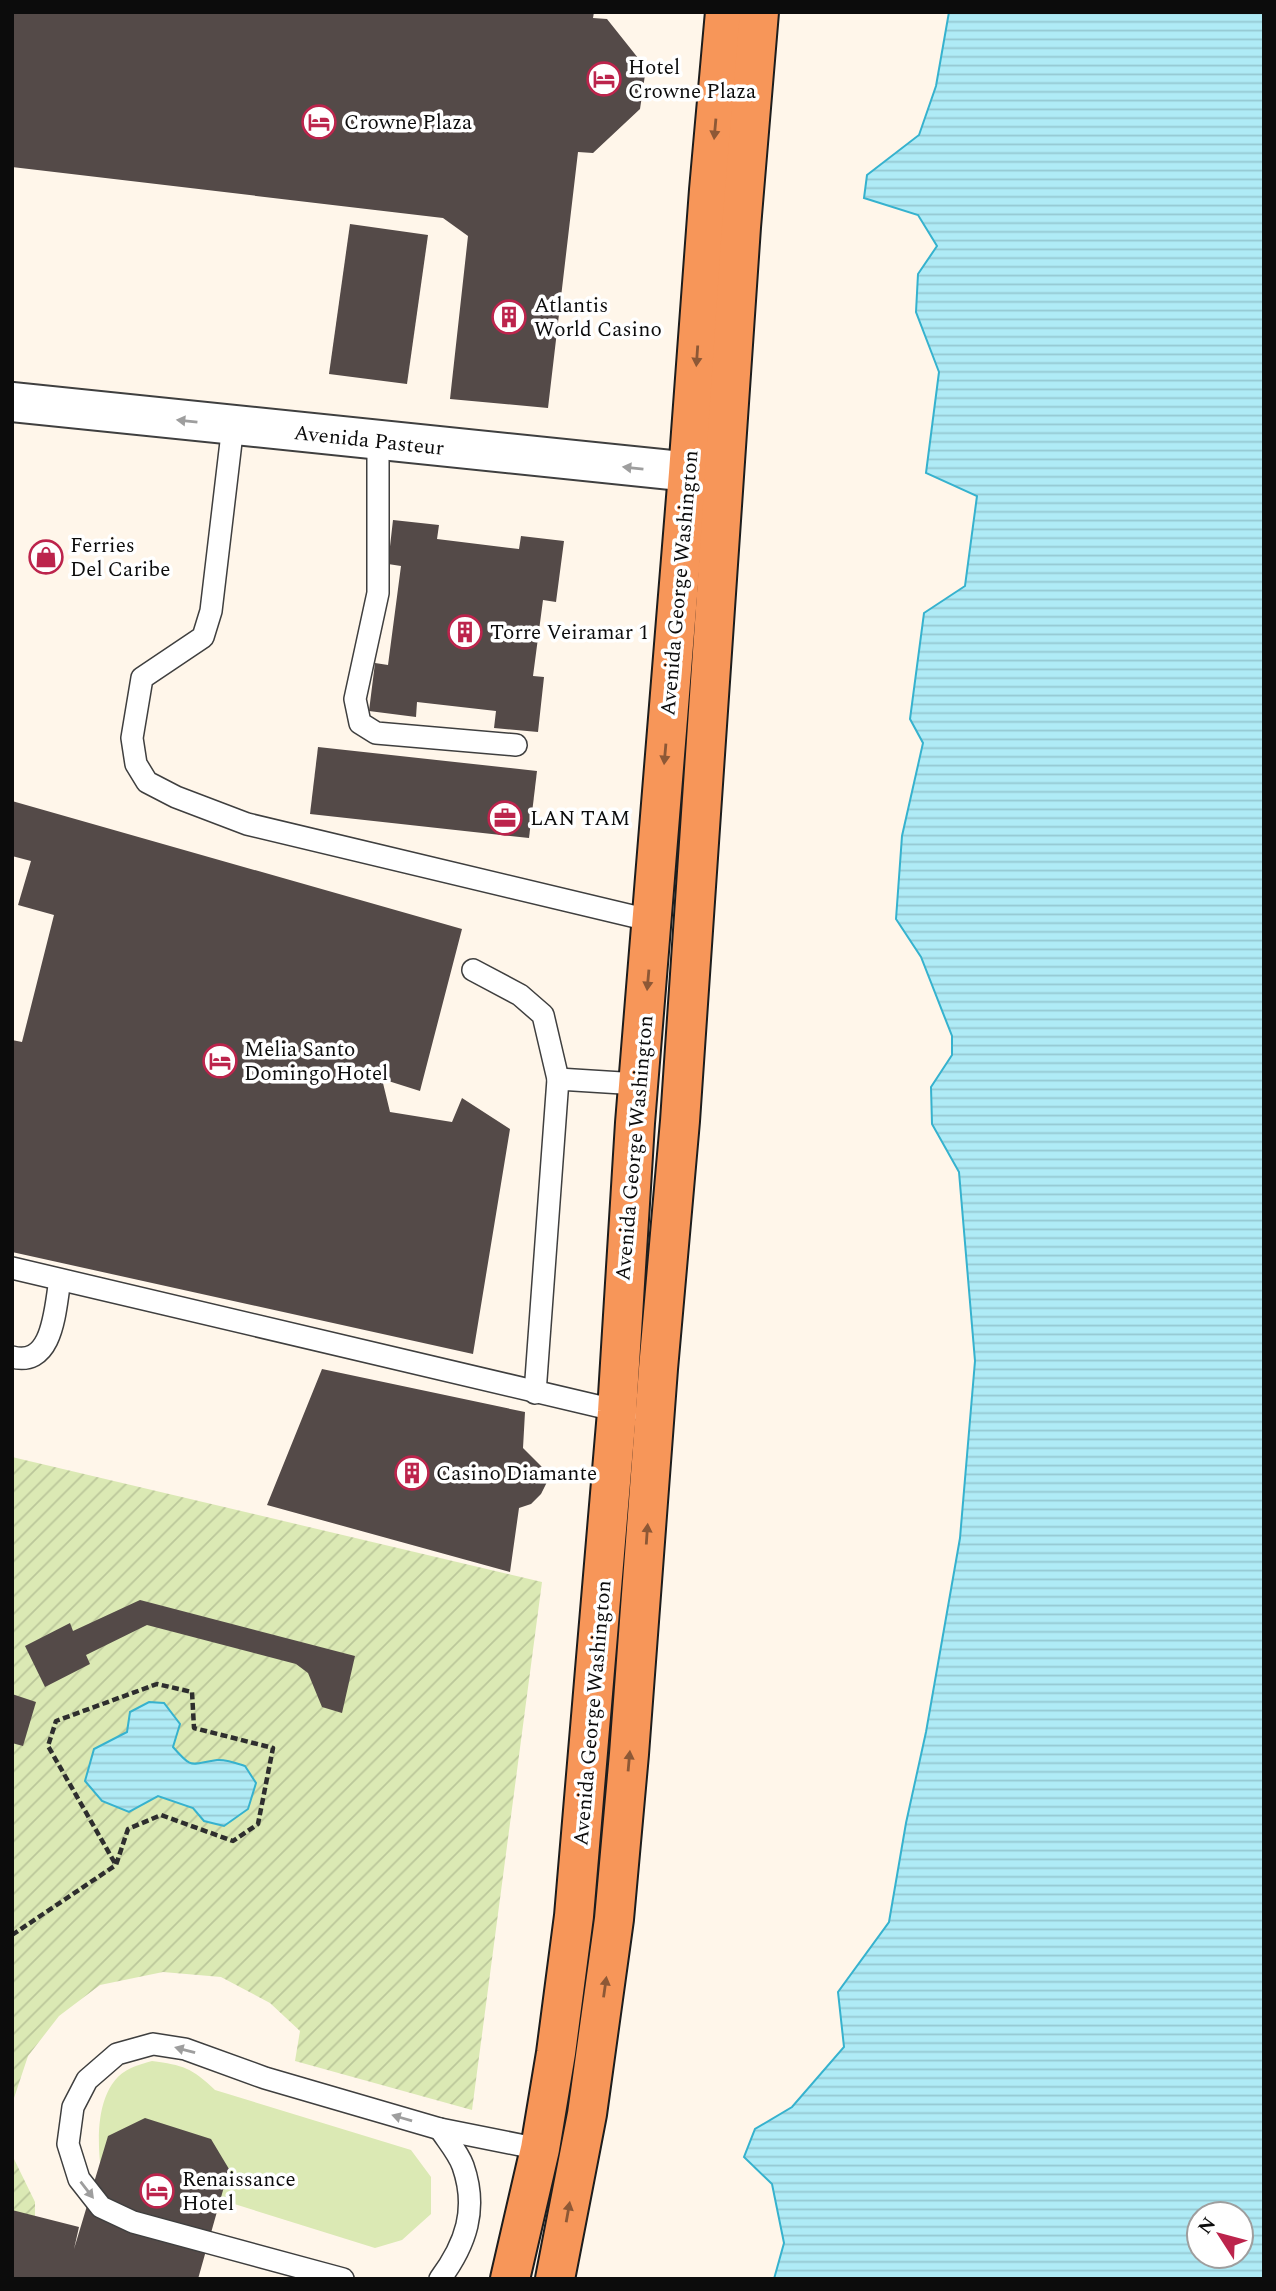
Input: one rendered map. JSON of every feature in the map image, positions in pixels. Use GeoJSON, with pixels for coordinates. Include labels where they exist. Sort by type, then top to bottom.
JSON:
{"type":"FeatureCollection","features":[{"type":"Feature","properties":{"kind":"highway","name":"Avenida George Washington"},"geometry":{"type":"LineString","coordinates":[[555,2279],[587,2114],[614,1919],[681,1108],[707,474],[709,190],[725,12]]}},
{"type":"Feature","properties":{"kind":"highway","name":"Avenida George Washington"},"geometry":{"type":"LineString","coordinates":[[510,2279],[540,2149],[574,1916],[617,1412],[621,1311],[653,921],[707,474],[741,227],[759,12]]}},
{"type":"Feature","properties":{"kind":"street","name":"Avenida Pasteur"},"geometry":{"type":"LineString","coordinates":[[12,402],[707,474]]}},
{"type":"Feature","properties":{"kind":"lane"},"geometry":{"type":"LineString","coordinates":[[233,425],[211,611],[203,637],[142,678],[132,738],[136,764],[147,782],[176,797],[247,824],[653,921]]}},
{"type":"Feature","properties":{"kind":"lane"},"geometry":{"type":"LineString","coordinates":[[378,441],[378,593],[355,699],[360,723],[376,733],[516,745]]}},
{"type":"Feature","properties":{"kind":"lane"},"geometry":{"type":"LineString","coordinates":[[473,970],[520,995],[543,1015],[558,1079],[535,1393]]}},
{"type":"Feature","properties":{"kind":"lane"},"geometry":{"type":"LineString","coordinates":[[558,1079],[638,1084]]}},
{"type":"Feature","properties":{"kind":"lane"},"geometry":{"type":"LineString","coordinates":[[12,1268],[617,1412],[655,1415]]}},
{"type":"Feature","properties":{"kind":"lane"},"geometry":{"type":"LineString","coordinates":[[12,1357],[19,1359],[37,1353],[49,1341],[60,1280]]}},
{"type":"Feature","properties":{"kind":"lane"},"geometry":{"type":"LineString","coordinates":[[343,2279],[133,2222],[101,2207],[79,2179],[68,2144],[73,2108],[87,2080],[117,2054],[153,2044],[185,2049],[265,2078],[440,2129],[540,2149]]}},
{"type":"Feature","properties":{"kind":"lane"},"geometry":{"type":"LineString","coordinates":[[440,2129],[463,2164],[470,2196],[468,2228],[456,2258],[440,2279]]}},
{"type":"Feature","properties":{"kind":"path"},"geometry":{"type":"LineString","coordinates":[[12,1934],[116,1865],[128,1829],[161,1815],[233,1841],[258,1824],[274,1748],[194,1728],[192,1692],[157,1684],[56,1721],[48,1746],[116,1865]]}},
{"type":"Feature","properties":{"kind":"green space"},"geometry":{"type":"Polygon","coordinates":[[[12,1457],[542,1582],[472,2110],[295,2061],[300,2031],[270,2003],[221,1977],[163,1972],[100,1985],[59,2016],[28,2056],[12,2104],[12,1457]]]}},
{"type":"Feature","properties":{"kind":"green space"},"geometry":{"type":"Polygon","coordinates":[[[152,2061],[186,2069],[215,2090],[411,2150],[431,2177],[431,2214],[402,2240],[375,2248],[100,2162],[100,2123],[106,2096],[120,2075],[152,2061]]]}},
{"type":"Feature","properties":{"kind":"green space"},"geometry":{"type":"Polygon","coordinates":[[[12,2106],[14,2159],[35,2202],[35,2220],[12,2213],[12,2106]]]}},
{"type":"Feature","properties":{"kind":"water"},"geometry":{"type":"Polygon","coordinates":[[[949,12],[1264,12],[1264,2279],[774,2279],[784,2243],[772,2184],[744,2157],[755,2129],[792,2107],[844,2047],[838,1992],[889,1922],[960,1538],[975,1361],[959,1172],[932,1124],[931,1087],[952,1055],[952,1036],[921,957],[896,919],[902,836],[923,743],[910,719],[924,613],[965,586],[977,496],[926,473],[939,372],[916,312],[918,274],[937,246],[918,215],[864,198],[867,175],[919,135],[936,86],[949,12]]]}},
{"type":"Feature","properties":{"kind":"water"},"geometry":{"type":"Polygon","coordinates":[[[149,1702],[164,1703],[180,1724],[173,1747],[192,1764],[220,1760],[245,1766],[256,1783],[248,1809],[224,1826],[204,1821],[193,1808],[158,1796],[129,1812],[102,1801],[85,1781],[94,1749],[127,1732],[130,1712],[149,1702]]]}},
{"type":"Feature","properties":{"kind":"building","name":"Crowne Plaza"},"geometry":{"type":"Polygon","coordinates":[[[594,12],[593,18],[607,19],[646,68],[640,109],[593,153],[578,152],[548,408],[450,399],[468,236],[443,218],[12,167],[12,14],[594,12]]]}},
{"type":"Feature","properties":{"kind":"building"},"geometry":{"type":"Polygon","coordinates":[[[350,224],[428,235],[407,384],[329,374],[350,224]]]}},
{"type":"Feature","properties":{"kind":"building","name":"Torre Veiramar 1"},"geometry":{"type":"Polygon","coordinates":[[[393,520],[439,525],[437,539],[519,549],[521,536],[564,541],[556,602],[543,600],[533,676],[544,677],[538,732],[494,728],[496,711],[417,702],[416,717],[369,711],[375,663],[388,665],[401,566],[388,564],[393,520]]]}},
{"type":"Feature","properties":{"kind":"building"},"geometry":{"type":"Polygon","coordinates":[[[318,747],[537,771],[529,838],[310,814],[318,747]]]}},
{"type":"Feature","properties":{"kind":"building","name":"Melia Santo Domingo Hotel"},"geometry":{"type":"Polygon","coordinates":[[[12,801],[462,929],[420,1091],[382,1079],[390,1112],[452,1122],[462,1098],[510,1129],[473,1354],[12,1252],[12,1040],[22,1042],[54,915],[18,905],[31,861],[12,856],[12,801]]]}},
{"type":"Feature","properties":{"kind":"building","name":"Casino Diamante"},"geometry":{"type":"Polygon","coordinates":[[[322,1369],[525,1412],[523,1448],[542,1467],[548,1480],[541,1494],[531,1504],[519,1508],[510,1572],[267,1505],[322,1369]]]}},
{"type":"Feature","properties":{"kind":"building"},"geometry":{"type":"Polygon","coordinates":[[[140,1600],[355,1656],[342,1713],[322,1707],[308,1673],[296,1664],[147,1625],[86,1655],[90,1664],[45,1687],[25,1646],[70,1623],[73,1631],[140,1600]]]}},
{"type":"Feature","properties":{"kind":"building"},"geometry":{"type":"Polygon","coordinates":[[[12,1694],[36,1702],[23,1746],[12,1743],[12,1694]]]}},
{"type":"Feature","properties":{"kind":"building","name":"Renaissance Hotel"},"geometry":{"type":"Polygon","coordinates":[[[145,2118],[211,2139],[229,2169],[198,2279],[12,2279],[12,2210],[79,2227],[74,2249],[108,2136],[145,2118]]]}},
{"type":"Feature","properties":{"kind":"place","name":"Hotel Crowne Plaza"},"geometry":{"type":"Point","coordinates":[604,79]}},
{"type":"Feature","properties":{"kind":"place","name":"Crowne Plaza"},"geometry":{"type":"Point","coordinates":[319,122]}},
{"type":"Feature","properties":{"kind":"place","name":"Atlantis World Casino"},"geometry":{"type":"Point","coordinates":[509,317]}},
{"type":"Feature","properties":{"kind":"place","name":"Ferries Del Caribe"},"geometry":{"type":"Point","coordinates":[46,557]}},
{"type":"Feature","properties":{"kind":"place","name":"Torre Veiramar 1"},"geometry":{"type":"Point","coordinates":[465,632]}},
{"type":"Feature","properties":{"kind":"place","name":"LAN TAM"},"geometry":{"type":"Point","coordinates":[505,818]}},
{"type":"Feature","properties":{"kind":"place","name":"Melia Santo Domingo Hotel"},"geometry":{"type":"Point","coordinates":[220,1061]}},
{"type":"Feature","properties":{"kind":"place","name":"Casino Diamante"},"geometry":{"type":"Point","coordinates":[412,1473]}},
{"type":"Feature","properties":{"kind":"place","name":"Renaissance Hotel"},"geometry":{"type":"Point","coordinates":[157,2191]}}]}
